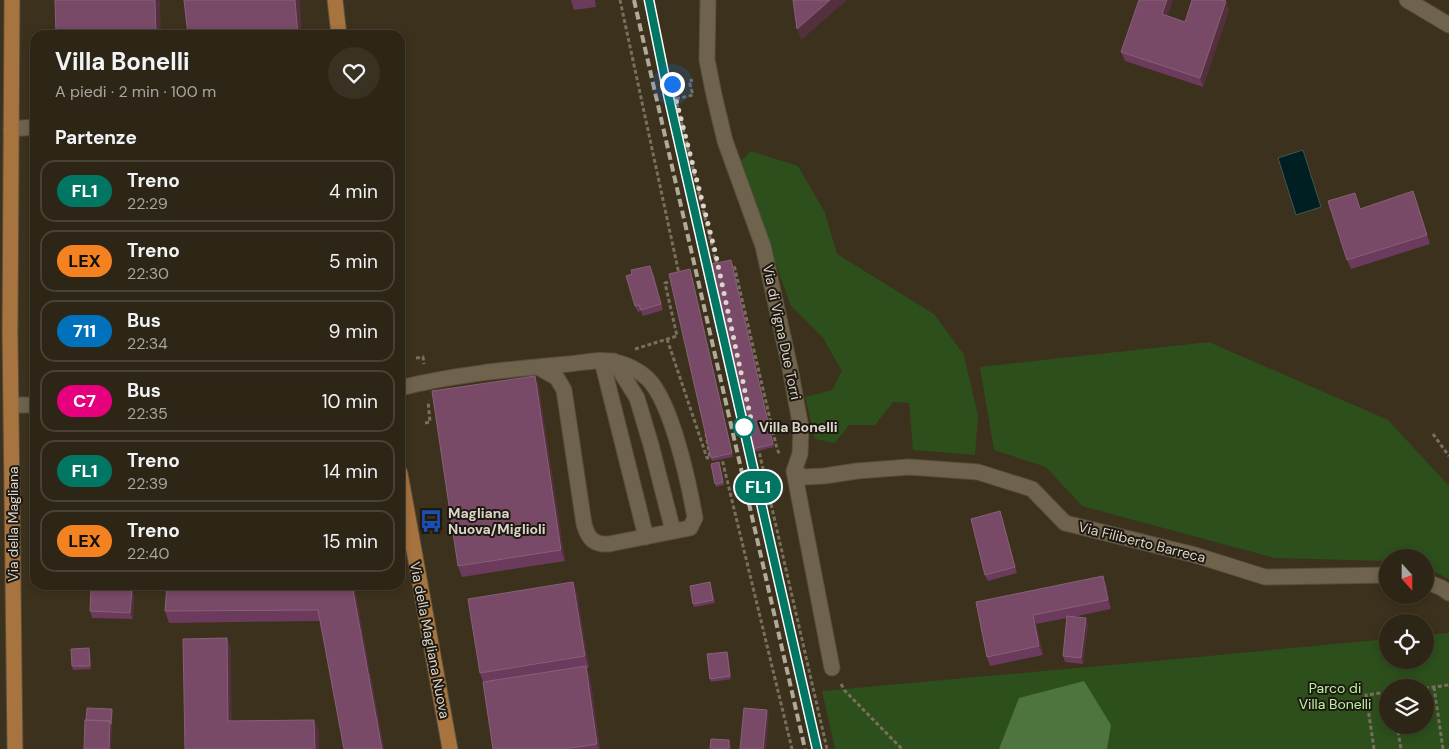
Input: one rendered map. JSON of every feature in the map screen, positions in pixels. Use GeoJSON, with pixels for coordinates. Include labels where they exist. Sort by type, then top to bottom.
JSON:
{"type":"FeatureCollection","features":[{"type":"Feature","properties":{"kind":"main road","name":"Via della Magliana"},"geometry":{"type":"LineString","coordinates":[[12,0],[5,366],[12,405],[15,749]]}},
{"type":"Feature","properties":{"kind":"main road"},"geometry":{"type":"LineString","coordinates":[[335,0],[339,30]]}},
{"type":"Feature","properties":{"kind":"main road","name":"Via della Magliana Nuova"},"geometry":{"type":"LineString","coordinates":[[405,501],[450,749]]}},
{"type":"Feature","properties":{"kind":"street","name":"Via di Vigna Due Torri"},"geometry":{"type":"LineString","coordinates":[[708,0],[708,60],[714,95],[725,141],[763,246],[790,368],[801,428],[800,454],[794,470],[832,668]]}},
{"type":"Feature","properties":{"kind":"street"},"geometry":{"type":"LineString","coordinates":[[1407,0],[1449,25]]}},
{"type":"Feature","properties":{"kind":"street"},"geometry":{"type":"LineString","coordinates":[[11,129],[30,127]]}},
{"type":"Feature","properties":{"kind":"street"},"geometry":{"type":"LineString","coordinates":[[608,361],[637,398],[652,446],[673,531]]}},
{"type":"Feature","properties":{"kind":"street"},"geometry":{"type":"LineString","coordinates":[[608,361],[646,537]]}},
{"type":"Feature","properties":{"kind":"street"},"geometry":{"type":"LineString","coordinates":[[405,387],[438,380],[538,367],[608,361],[640,372],[656,388],[665,406],[683,464],[695,518],[690,528],[601,544],[594,542],[588,537],[582,512],[564,390],[557,378],[538,367]]}},
{"type":"Feature","properties":{"kind":"street"},"geometry":{"type":"LineString","coordinates":[[12,405],[30,405]]}},
{"type":"Feature","properties":{"kind":"street","name":"Via Filiberto Barreca"},"geometry":{"type":"LineString","coordinates":[[794,470],[803,477],[909,467],[978,472],[1032,489],[1065,523],[1194,555],[1265,578],[1379,575]]}},
{"type":"Feature","properties":{"kind":"street"},"geometry":{"type":"LineString","coordinates":[[1434,585],[1449,593]]}},
{"type":"Feature","properties":{"kind":"path"},"geometry":{"type":"LineString","coordinates":[[608,361],[639,347],[677,336],[665,283],[680,279],[620,0]]}},
{"type":"Feature","properties":{"kind":"path"},"geometry":{"type":"LineString","coordinates":[[672,84],[718,269],[734,265],[777,449],[794,470]]}},
{"type":"Feature","properties":{"kind":"path"},"geometry":{"type":"LineString","coordinates":[[729,266],[741,318],[748,319]]}},
{"type":"Feature","properties":{"kind":"path"},"geometry":{"type":"LineString","coordinates":[[668,338],[707,458],[710,458],[705,429]]}},
{"type":"Feature","properties":{"kind":"path"},"geometry":{"type":"LineString","coordinates":[[416,358],[423,357],[424,368]]}},
{"type":"Feature","properties":{"kind":"path"},"geometry":{"type":"LineString","coordinates":[[425,423],[430,422],[427,398]]}},
{"type":"Feature","properties":{"kind":"path"},"geometry":{"type":"LineString","coordinates":[[1432,434],[1449,456]]}},
{"type":"Feature","properties":{"kind":"path"},"geometry":{"type":"LineString","coordinates":[[756,441],[827,749]]}},
{"type":"Feature","properties":{"kind":"path"},"geometry":{"type":"LineString","coordinates":[[721,454],[792,749]]}},
{"type":"Feature","properties":{"kind":"path"},"geometry":{"type":"LineString","coordinates":[[832,668],[845,691],[902,749]]}},
{"type":"Feature","properties":{"kind":"path"},"geometry":{"type":"LineString","coordinates":[[1442,749],[1434,687],[1449,685]]}},
{"type":"Feature","properties":{"kind":"path"},"geometry":{"type":"LineString","coordinates":[[1374,749],[1366,695],[1379,693]]}},
{"type":"Feature","properties":{"kind":"path"},"geometry":{"type":"LineString","coordinates":[[1398,734],[1401,749]]}},
{"type":"Feature","properties":{"kind":"green space"},"geometry":{"type":"Polygon","coordinates":[[[751,151],[798,166],[825,213],[837,254],[934,314],[964,355],[978,416],[975,455],[913,450],[909,403],[893,402],[875,425],[849,425],[835,443],[815,439],[805,397],[832,390],[842,371],[823,338],[791,306],[739,163],[751,151]]]}},
{"type":"Feature","properties":{"kind":"green space"},"geometry":{"type":"Polygon","coordinates":[[[1209,342],[1388,420],[1449,486],[1449,579],[1434,572],[1434,549],[1379,549],[1379,561],[1275,558],[1082,506],[1046,467],[994,450],[980,367],[1209,342]]]}},
{"type":"Feature","properties":{"kind":"green space","name":"Parco di Villa Bonelli"},"geometry":{"type":"Polygon","coordinates":[[[1449,633],[1449,749],[835,749],[822,691],[1379,640],[1379,669],[1434,669],[1434,634],[1449,633]]]}},
{"type":"Feature","properties":{"kind":"green space"},"geometry":{"type":"Polygon","coordinates":[[[1084,681],[1111,725],[1107,749],[999,749],[1019,698],[1084,681]]]}},
{"type":"Feature","properties":{"kind":"water"},"geometry":{"type":"Polygon","coordinates":[[[1303,150],[1321,207],[1296,215],[1278,158],[1303,150]]]}},
{"type":"Feature","properties":{"kind":"building"},"geometry":{"type":"Polygon","coordinates":[[[55,0],[155,0],[156,30],[56,30],[55,0]]]}},
{"type":"Feature","properties":{"kind":"building"},"geometry":{"type":"Polygon","coordinates":[[[184,0],[295,0],[298,30],[187,30],[184,0]]]}},
{"type":"Feature","properties":{"kind":"building"},"geometry":{"type":"Polygon","coordinates":[[[793,0],[830,0],[797,29],[793,0]]]}},
{"type":"Feature","properties":{"kind":"building"},"geometry":{"type":"Polygon","coordinates":[[[1139,0],[1167,0],[1162,14],[1185,22],[1192,0],[1226,1],[1200,78],[1121,52],[1139,0]]]}},
{"type":"Feature","properties":{"kind":"building"},"geometry":{"type":"Polygon","coordinates":[[[1413,191],[1427,235],[1347,260],[1328,201],[1355,193],[1360,209],[1413,191]]]}},
{"type":"Feature","properties":{"kind":"building"},"geometry":{"type":"Polygon","coordinates":[[[731,260],[773,444],[753,449],[711,264],[731,260]]]}},
{"type":"Feature","properties":{"kind":"building"},"geometry":{"type":"Polygon","coordinates":[[[650,266],[661,304],[641,310],[639,305],[635,306],[626,276],[632,274],[631,270],[650,266]]]}},
{"type":"Feature","properties":{"kind":"building"},"geometry":{"type":"Polygon","coordinates":[[[690,269],[732,453],[711,458],[669,274],[690,269]]]}},
{"type":"Feature","properties":{"kind":"building"},"geometry":{"type":"Polygon","coordinates":[[[535,376],[561,550],[458,566],[432,391],[535,376]]]}},
{"type":"Feature","properties":{"kind":"building"},"geometry":{"type":"Polygon","coordinates":[[[719,462],[723,482],[715,484],[711,464],[719,462]]]}},
{"type":"Feature","properties":{"kind":"building"},"geometry":{"type":"Polygon","coordinates":[[[1000,511],[1015,567],[985,575],[971,519],[1000,511]]]}},
{"type":"Feature","properties":{"kind":"building"},"geometry":{"type":"Polygon","coordinates":[[[1103,576],[1108,600],[1033,615],[1039,646],[987,657],[976,602],[1103,576]]]}},
{"type":"Feature","properties":{"kind":"building"},"geometry":{"type":"Polygon","coordinates":[[[573,582],[585,656],[480,673],[468,599],[573,582]]]}},
{"type":"Feature","properties":{"kind":"building"},"geometry":{"type":"Polygon","coordinates":[[[710,582],[713,600],[693,604],[690,586],[710,582]]]}},
{"type":"Feature","properties":{"kind":"building"},"geometry":{"type":"Polygon","coordinates":[[[91,590],[132,590],[130,613],[90,611],[91,590]]]}},
{"type":"Feature","properties":{"kind":"building"},"geometry":{"type":"Polygon","coordinates":[[[167,590],[353,590],[382,749],[344,749],[318,610],[165,611],[167,590]]]}},
{"type":"Feature","properties":{"kind":"building"},"geometry":{"type":"Polygon","coordinates":[[[1067,616],[1086,618],[1081,658],[1063,656],[1067,616]]]}},
{"type":"Feature","properties":{"kind":"building"},"geometry":{"type":"Polygon","coordinates":[[[227,638],[228,721],[314,720],[315,749],[185,749],[183,639],[227,638]]]}},
{"type":"Feature","properties":{"kind":"building"},"geometry":{"type":"Polygon","coordinates":[[[89,648],[90,666],[72,666],[71,649],[89,648]]]}},
{"type":"Feature","properties":{"kind":"building"},"geometry":{"type":"Polygon","coordinates":[[[727,652],[730,676],[710,679],[707,654],[727,652]]]}},
{"type":"Feature","properties":{"kind":"building"},"geometry":{"type":"Polygon","coordinates":[[[586,666],[597,744],[564,749],[493,749],[483,682],[586,666]]]}},
{"type":"Feature","properties":{"kind":"building"},"geometry":{"type":"Polygon","coordinates":[[[87,708],[112,709],[111,724],[110,721],[86,720],[87,708]]]}},
{"type":"Feature","properties":{"kind":"building"},"geometry":{"type":"Polygon","coordinates":[[[744,708],[767,710],[763,749],[740,749],[744,708]]]}},
{"type":"Feature","properties":{"kind":"building"},"geometry":{"type":"Polygon","coordinates":[[[85,720],[110,721],[109,749],[84,749],[85,720]]]}},
{"type":"Feature","properties":{"kind":"building"},"geometry":{"type":"Polygon","coordinates":[[[711,739],[729,740],[729,749],[710,749],[711,739]]]}},
{"type":"Feature","properties":{"kind":"railway"},"geometry":{"type":"LineString","coordinates":[[634,0],[805,749]]}},
{"type":"Feature","properties":{"kind":"railway"},"geometry":{"type":"LineString","coordinates":[[649,0],[668,94],[817,749]]}},
{"type":"Feature","properties":{"kind":"train","name":"FL1"},"geometry":{"type":"LineString","coordinates":[[649,0],[668,94],[817,749]]}},
{"type":"Feature","properties":{"kind":"place","name":"Villa Bonelli"},"geometry":{"type":"Point","coordinates":[744,427]}},
{"type":"Feature","properties":{"kind":"place","name":"Magliana Nuova/Miglioli"},"geometry":{"type":"Point","coordinates":[431,521]}},
{"type":"Feature","properties":{"kind":"route"},"geometry":{"type":"LineString","coordinates":[[672,84],[715,251],[752,424],[744,427]]}}]}
